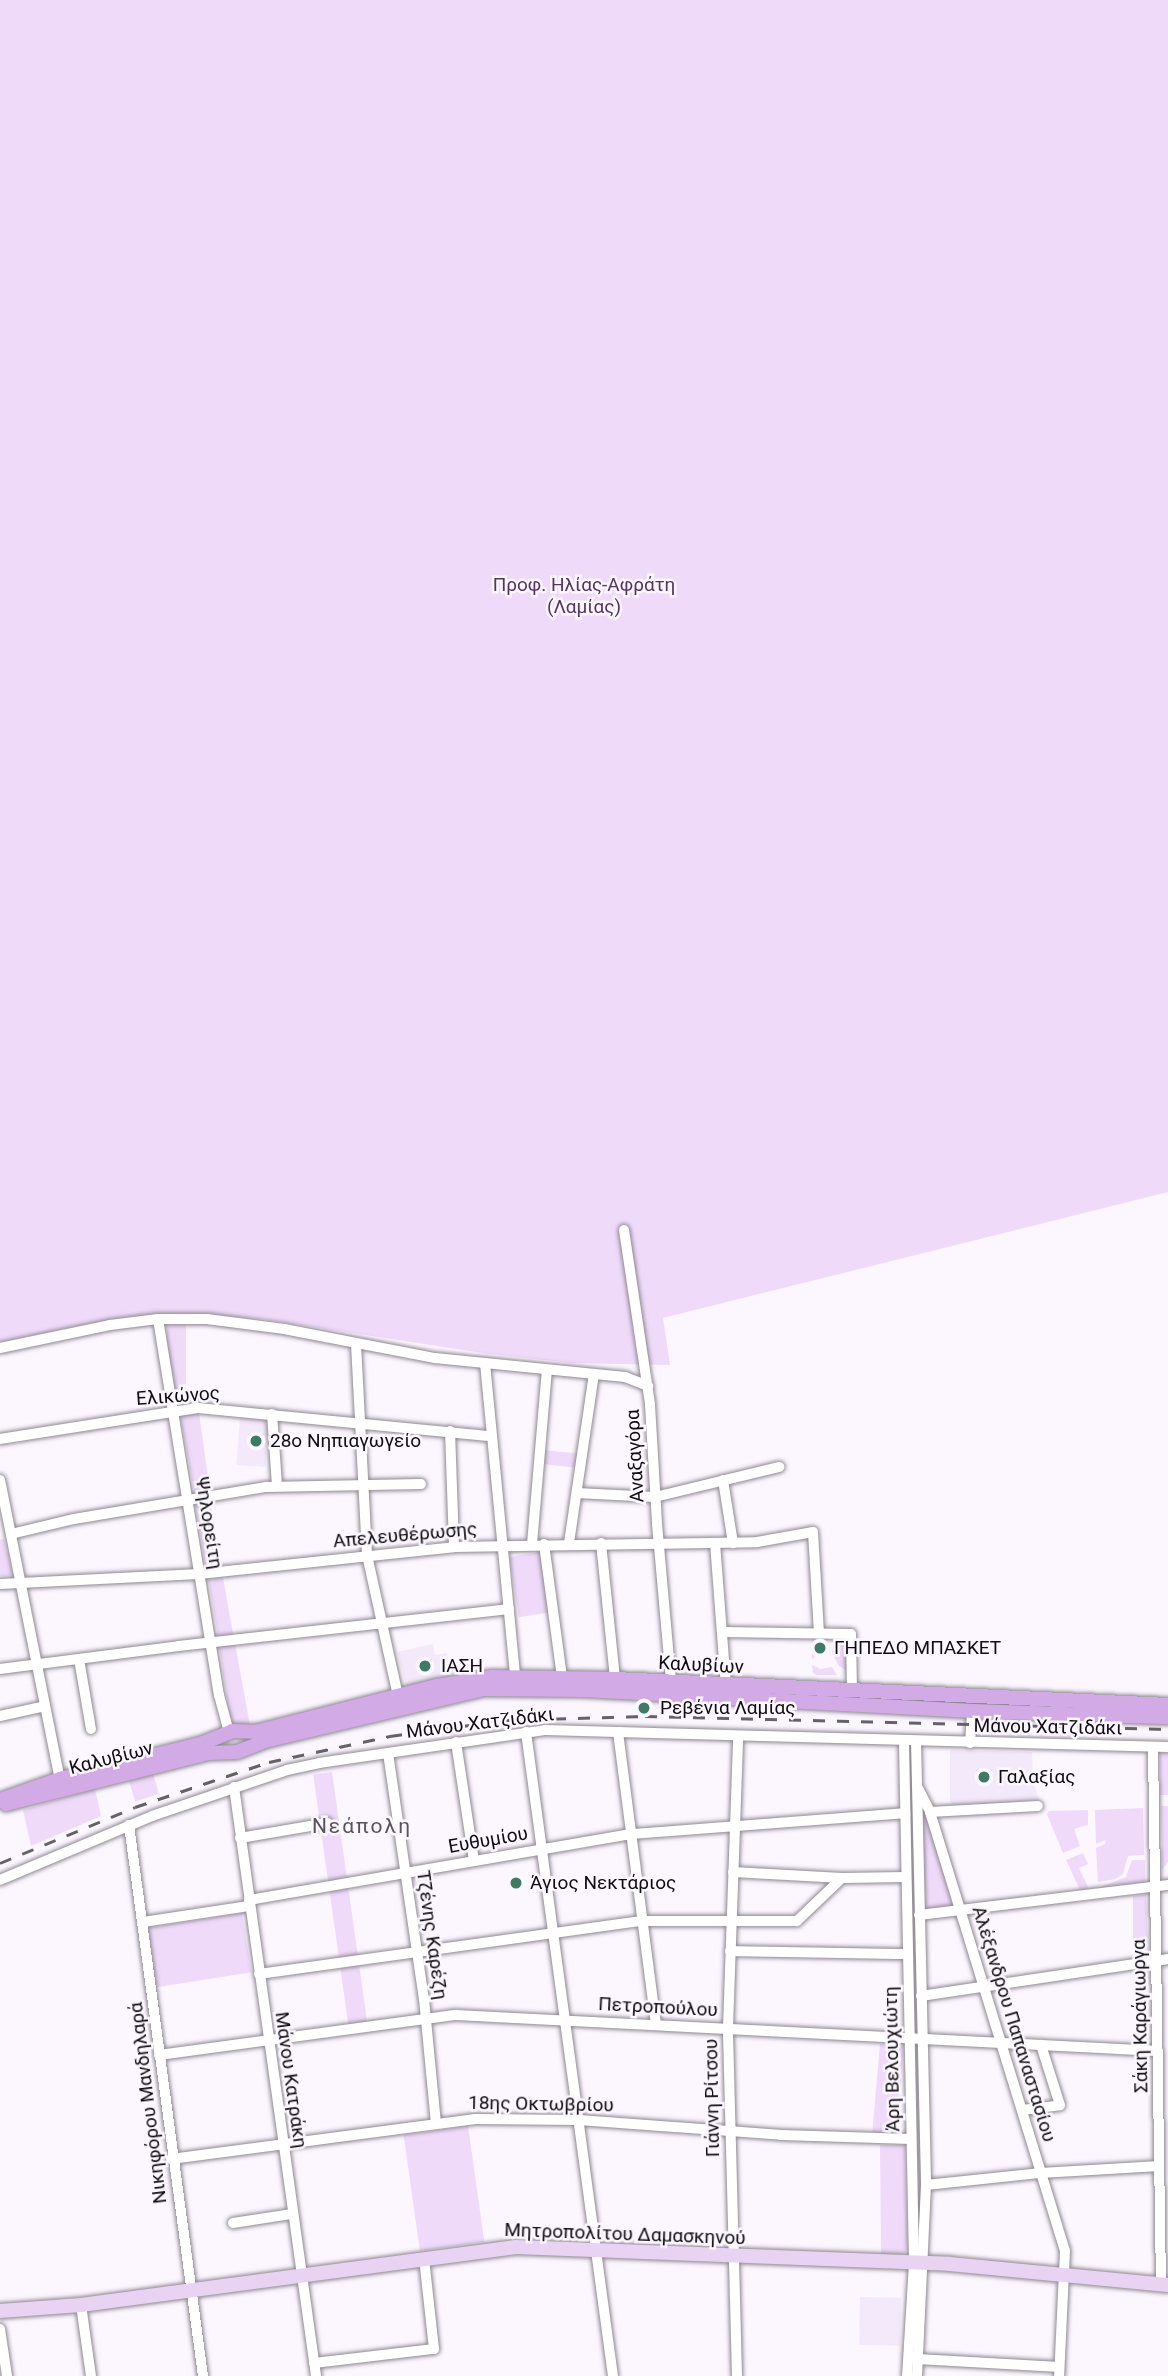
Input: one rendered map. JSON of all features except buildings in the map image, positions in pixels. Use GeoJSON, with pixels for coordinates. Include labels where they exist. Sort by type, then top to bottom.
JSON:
{"type":"FeatureCollection","features":[{"type":"Feature","properties":{"kind":"main road","name":"Καλυβίων"},"geometry":{"type":"LineString","coordinates":[[0,1802],[209,1753],[237,1751],[265,1741],[427,1700],[562,1677],[1168,1705]]}},
{"type":"Feature","properties":{"kind":"main road","name":"Καλυβίων"},"geometry":{"type":"LineString","coordinates":[[0,1802],[60,1779],[203,1744],[232,1732],[259,1731],[460,1681],[972,1711],[1168,1717]]}},
{"type":"Feature","properties":{"kind":"main road"},"geometry":{"type":"LineString","coordinates":[[232,1732],[223,1745],[237,1751]]}},
{"type":"Feature","properties":{"kind":"street","name":"Αναξαγόρα"},"geometry":{"type":"LineString","coordinates":[[624,1230],[648,1386],[671,1682]]}},
{"type":"Feature","properties":{"kind":"street"},"geometry":{"type":"LineString","coordinates":[[0,1348],[68,1332],[158,1319],[226,1321],[485,1363],[625,1377],[648,1386]]}},
{"type":"Feature","properties":{"kind":"street","name":"Ψηλορείτη"},"geometry":{"type":"LineString","coordinates":[[158,1319],[221,1707],[232,1732]]}},
{"type":"Feature","properties":{"kind":"street"},"geometry":{"type":"LineString","coordinates":[[356,1344],[367,1555],[398,1696]]}},
{"type":"Feature","properties":{"kind":"street"},"geometry":{"type":"LineString","coordinates":[[485,1363],[516,1683]]}},
{"type":"Feature","properties":{"kind":"street"},"geometry":{"type":"LineString","coordinates":[[547,1370],[538,1544],[562,1677]]}},
{"type":"Feature","properties":{"kind":"street"},"geometry":{"type":"LineString","coordinates":[[569,1543],[594,1374]]}},
{"type":"Feature","properties":{"kind":"street","name":"Ελικώνος"},"geometry":{"type":"LineString","coordinates":[[0,1438],[206,1408],[491,1436]]}},
{"type":"Feature","properties":{"kind":"street"},"geometry":{"type":"LineString","coordinates":[[272,1414],[277,1486]]}},
{"type":"Feature","properties":{"kind":"street"},"geometry":{"type":"LineString","coordinates":[[450,1431],[454,1547]]}},
{"type":"Feature","properties":{"kind":"street"},"geometry":{"type":"LineString","coordinates":[[577,1493],[655,1497],[779,1467]]}},
{"type":"Feature","properties":{"kind":"street"},"geometry":{"type":"LineString","coordinates":[[0,1480],[60,1779]]}},
{"type":"Feature","properties":{"kind":"street"},"geometry":{"type":"LineString","coordinates":[[723,1480],[733,1543]]}},
{"type":"Feature","properties":{"kind":"street"},"geometry":{"type":"LineString","coordinates":[[11,1534],[188,1499],[277,1486],[421,1485]]}},
{"type":"Feature","properties":{"kind":"street","name":"Απελευθέρωσης"},"geometry":{"type":"LineString","coordinates":[[0,1584],[199,1574],[454,1547],[569,1543],[733,1543],[774,1541],[813,1532],[819,1633]]}},
{"type":"Feature","properties":{"kind":"street"},"geometry":{"type":"LineString","coordinates":[[601,1543],[615,1679]]}},
{"type":"Feature","properties":{"kind":"street"},"geometry":{"type":"LineString","coordinates":[[715,1543],[726,1686]]}},
{"type":"Feature","properties":{"kind":"street"},"geometry":{"type":"LineString","coordinates":[[0,1670],[210,1642],[509,1609]]}},
{"type":"Feature","properties":{"kind":"street"},"geometry":{"type":"LineString","coordinates":[[723,1632],[851,1634],[852,1692]]}},
{"type":"Feature","properties":{"kind":"street"},"geometry":{"type":"LineString","coordinates":[[79,1659],[91,1728]]}},
{"type":"Feature","properties":{"kind":"street"},"geometry":{"type":"LineString","coordinates":[[0,1716],[45,1706]]}},
{"type":"Feature","properties":{"kind":"street"},"geometry":{"type":"LineString","coordinates":[[970,1742],[972,1711]]}},
{"type":"Feature","properties":{"kind":"street"},"geometry":{"type":"LineString","coordinates":[[526,1732],[613,2376]]}},
{"type":"Feature","properties":{"kind":"street","name":"Μάνου Χατζιδάκι"},"geometry":{"type":"LineString","coordinates":[[0,1880],[129,1825],[234,1787],[303,1766],[526,1732],[618,1732],[1168,1747]]}},
{"type":"Feature","properties":{"kind":"street"},"geometry":{"type":"LineString","coordinates":[[618,1732],[634,1833],[656,2024]]}},
{"type":"Feature","properties":{"kind":"street","name":"Γιάννη Ρίτσου"},"geometry":{"type":"LineString","coordinates":[[737,2376],[728,2028],[738,1736]]}},
{"type":"Feature","properties":{"kind":"street","name":"Άρη Βελουχιώτη"},"geometry":{"type":"LineString","coordinates":[[904,1741],[911,2139],[919,2263],[918,2376]]}},
{"type":"Feature","properties":{"kind":"street","name":"Άρη Βελουχιώτη"},"geometry":{"type":"LineString","coordinates":[[907,2376],[926,2185],[916,1741]]}},
{"type":"Feature","properties":{"kind":"street"},"geometry":{"type":"LineString","coordinates":[[456,1742],[474,1861]]}},
{"type":"Feature","properties":{"kind":"street","name":"Σάκη Καράγιωργα"},"geometry":{"type":"LineString","coordinates":[[1153,1747],[1156,1886],[1162,1960],[1165,2285]]}},
{"type":"Feature","properties":{"kind":"street","name":"Τζένης Καρέζη"},"geometry":{"type":"LineString","coordinates":[[388,1752],[417,1952],[436,2123]]}},
{"type":"Feature","properties":{"kind":"street","name":"Μάνου Κατράκη"},"geometry":{"type":"LineString","coordinates":[[234,1787],[314,2376]]}},
{"type":"Feature","properties":{"kind":"street","name":"Αλέξανδρου Παπαναστασίου"},"geometry":{"type":"LineString","coordinates":[[917,1788],[930,1812],[962,1911],[1065,2251],[1066,2274],[1059,2372]]}},
{"type":"Feature","properties":{"kind":"street"},"geometry":{"type":"LineString","coordinates":[[930,1812],[1038,1806]]}},
{"type":"Feature","properties":{"kind":"street","name":"Ευθυμίου"},"geometry":{"type":"LineString","coordinates":[[143,1922],[634,1833],[905,1814]]}},
{"type":"Feature","properties":{"kind":"street"},"geometry":{"type":"LineString","coordinates":[[240,1838],[328,1823]]}},
{"type":"Feature","properties":{"kind":"street","name":"Νικηφόρου Μανδηλαρά"},"geometry":{"type":"LineString","coordinates":[[129,1825],[171,2159],[202,2376]]}},
{"type":"Feature","properties":{"kind":"street"},"geometry":{"type":"LineString","coordinates":[[733,1872],[842,1878],[906,1877]]}},
{"type":"Feature","properties":{"kind":"street"},"geometry":{"type":"LineString","coordinates":[[259,1974],[643,1921],[797,1922],[842,1878]]}},
{"type":"Feature","properties":{"kind":"street"},"geometry":{"type":"LineString","coordinates":[[919,1915],[1168,1885]]}},
{"type":"Feature","properties":{"kind":"street"},"geometry":{"type":"LineString","coordinates":[[730,1951],[908,1954]]}},
{"type":"Feature","properties":{"kind":"street"},"geometry":{"type":"LineString","coordinates":[[921,1996],[1162,1960]]}},
{"type":"Feature","properties":{"kind":"street","name":"Πετροπούλου"},"geometry":{"type":"LineString","coordinates":[[159,2055],[467,2015],[1041,2045],[1161,2047]]}},
{"type":"Feature","properties":{"kind":"street"},"geometry":{"type":"LineString","coordinates":[[1022,2110],[1060,2105],[1041,2045]]}},
{"type":"Feature","properties":{"kind":"street","name":"18ης Οκτωβρίου"},"geometry":{"type":"LineString","coordinates":[[171,2159],[475,2119],[579,2120],[730,2132],[911,2139]]}},
{"type":"Feature","properties":{"kind":"street"},"geometry":{"type":"LineString","coordinates":[[926,2185],[1162,2161]]}},
{"type":"Feature","properties":{"kind":"street"},"geometry":{"type":"LineString","coordinates":[[233,2223],[292,2214]]}},
{"type":"Feature","properties":{"kind":"street","name":"Μητροπολίτου Δαμασκηνού"},"geometry":{"type":"LineString","coordinates":[[0,2311],[191,2292],[506,2247],[919,2263],[1066,2274],[1165,2285]]}},
{"type":"Feature","properties":{"kind":"street"},"geometry":{"type":"LineString","coordinates":[[314,2363],[434,2349],[424,2259]]}},
{"type":"Feature","properties":{"kind":"street"},"geometry":{"type":"LineString","coordinates":[[81,2305],[91,2376]]}},
{"type":"Feature","properties":{"kind":"street"},"geometry":{"type":"LineString","coordinates":[[0,2329],[7,2376]]}},
{"type":"Feature","properties":{"kind":"street"},"geometry":{"type":"LineString","coordinates":[[919,2359],[1059,2372]]}},
{"type":"Feature","properties":{"kind":"shaded area","name":"28ο Νηπιαγωγείο"},"geometry":{"type":"Polygon","coordinates":[[[240,1416],[269,1418],[266,1467],[237,1465],[240,1416]]]}},
{"type":"Feature","properties":{"kind":"shaded area","name":"ΙΑΣΗ"},"geometry":{"type":"Polygon","coordinates":[[[433,1644],[435,1655],[447,1653],[450,1677],[407,1688],[397,1652],[433,1644]]]}},
{"type":"Feature","properties":{"kind":"shaded area"},"geometry":{"type":"Polygon","coordinates":[[[950,1750],[1032,1752],[1033,1781],[1040,1802],[950,1806],[950,1750]]]}},
{"type":"Feature","properties":{"kind":"shaded area"},"geometry":{"type":"Polygon","coordinates":[[[860,2297],[901,2298],[900,2346],[859,2345],[860,2297]]]}},
{"type":"Feature","properties":{"kind":"green space","name":"Προφ. Ηλίας-Αφράτη (Λαμίας)"},"geometry":{"type":"Polygon","coordinates":[[[0,0],[1168,0],[1168,1192],[663,1318],[670,1365],[571,1363],[489,1354],[262,1319],[194,1314],[107,1320],[0,1342],[0,0]]]}},
{"type":"Feature","properties":{"kind":"green space"},"geometry":{"type":"Polygon","coordinates":[[[167,1325],[186,1325],[186,1406],[167,1406],[167,1325]]]}},
{"type":"Feature","properties":{"kind":"green space"},"geometry":{"type":"Polygon","coordinates":[[[199,1413],[210,1492],[195,1495],[180,1415],[199,1413]]]}},
{"type":"Feature","properties":{"kind":"green space"},"geometry":{"type":"Polygon","coordinates":[[[543,1450],[580,1454],[578,1468],[542,1464],[543,1450]]]}},
{"type":"Feature","properties":{"kind":"green space"},"geometry":{"type":"Polygon","coordinates":[[[210,1499],[221,1566],[206,1569],[195,1501],[210,1499]]]}},
{"type":"Feature","properties":{"kind":"green space"},"geometry":{"type":"Polygon","coordinates":[[[4,1539],[13,1575],[0,1576],[0,1540],[4,1539]]]}},
{"type":"Feature","properties":{"kind":"green space"},"geometry":{"type":"Polygon","coordinates":[[[541,1552],[551,1612],[519,1617],[509,1557],[541,1552]]]}},
{"type":"Feature","properties":{"kind":"green space"},"geometry":{"type":"Polygon","coordinates":[[[223,1577],[233,1635],[218,1638],[208,1580],[223,1577]]]}},
{"type":"Feature","properties":{"kind":"green space","name":"ΓΗΠΕΔΟ ΜΠΑΣΚΕΤ"},"geometry":{"type":"Polygon","coordinates":[[[812,1638],[828,1638],[826,1656],[815,1656],[812,1660],[812,1638]]]}},
{"type":"Feature","properties":{"kind":"green space"},"geometry":{"type":"Polygon","coordinates":[[[835,1638],[849,1638],[848,1671],[839,1666],[832,1653],[835,1638]]]}},
{"type":"Feature","properties":{"kind":"green space"},"geometry":{"type":"Polygon","coordinates":[[[235,1643],[250,1726],[231,1723],[219,1646],[235,1643]]]}},
{"type":"Feature","properties":{"kind":"green space"},"geometry":{"type":"Polygon","coordinates":[[[812,1665],[821,1669],[832,1667],[837,1675],[816,1675],[812,1665]]]}},
{"type":"Feature","properties":{"kind":"green space"},"geometry":{"type":"Polygon","coordinates":[[[1160,1753],[1168,1753],[1168,1795],[1160,1795],[1160,1753]]]}},
{"type":"Feature","properties":{"kind":"green space"},"geometry":{"type":"Polygon","coordinates":[[[332,1772],[368,2026],[349,2028],[313,1775],[332,1772]]]}},
{"type":"Feature","properties":{"kind":"green space"},"geometry":{"type":"Polygon","coordinates":[[[153,1774],[159,1794],[135,1801],[129,1781],[153,1774]]]}},
{"type":"Feature","properties":{"kind":"green space"},"geometry":{"type":"Polygon","coordinates":[[[95,1789],[101,1816],[31,1846],[23,1810],[95,1789]]]}},
{"type":"Feature","properties":{"kind":"green space"},"geometry":{"type":"Polygon","coordinates":[[[1161,1806],[1168,1806],[1168,1862],[1162,1870],[1161,1806]]]}},
{"type":"Feature","properties":{"kind":"green space"},"geometry":{"type":"Polygon","coordinates":[[[1143,1808],[1144,1855],[1128,1856],[1123,1874],[1115,1879],[1098,1882],[1096,1848],[1105,1844],[1106,1840],[1096,1844],[1095,1810],[1143,1808]]]}},
{"type":"Feature","properties":{"kind":"green space"},"geometry":{"type":"Polygon","coordinates":[[[1088,1810],[1088,1825],[1074,1829],[1080,1846],[1063,1853],[1047,1814],[1049,1811],[1088,1810]]]}},
{"type":"Feature","properties":{"kind":"green space"},"geometry":{"type":"Polygon","coordinates":[[[927,1815],[956,1908],[923,1912],[921,1818],[927,1815]]]}},
{"type":"Feature","properties":{"kind":"green space"},"geometry":{"type":"Polygon","coordinates":[[[1083,1853],[1088,1864],[1079,1868],[1089,1889],[1080,1890],[1066,1860],[1083,1853]]]}},
{"type":"Feature","properties":{"kind":"green space"},"geometry":{"type":"Polygon","coordinates":[[[1132,1860],[1145,1860],[1145,1882],[1098,1888],[1126,1877],[1132,1860]]]}},
{"type":"Feature","properties":{"kind":"green space"},"geometry":{"type":"Polygon","coordinates":[[[1146,1894],[1148,1949],[1133,1953],[1133,1896],[1146,1894]]]}},
{"type":"Feature","properties":{"kind":"green space"},"geometry":{"type":"Polygon","coordinates":[[[242,1913],[251,1972],[157,1987],[147,1928],[242,1913]]]}},
{"type":"Feature","properties":{"kind":"green space"},"geometry":{"type":"Polygon","coordinates":[[[880,2044],[904,2046],[896,2137],[872,2135],[880,2044]]]}},
{"type":"Feature","properties":{"kind":"green space"},"geometry":{"type":"Polygon","coordinates":[[[468,2126],[484,2242],[420,2251],[404,2135],[468,2126]]]}},
{"type":"Feature","properties":{"kind":"green space"},"geometry":{"type":"Polygon","coordinates":[[[880,2145],[905,2145],[908,2249],[903,2254],[881,2254],[880,2145]]]}},
{"type":"Feature","properties":{"kind":"railway"},"geometry":{"type":"LineString","coordinates":[[0,1863],[135,1807],[269,1762],[390,1736],[506,1720],[645,1716],[1168,1729]]}},
{"type":"Feature","properties":{"kind":"place","name":"28ο Νηπιαγωγείο"},"geometry":{"type":"Point","coordinates":[256,1441]}},
{"type":"Feature","properties":{"kind":"place","name":"ΓΗΠΕΔΟ ΜΠΑΣΚΕΤ"},"geometry":{"type":"Point","coordinates":[820,1648]}},
{"type":"Feature","properties":{"kind":"place","name":"ΙΑΣΗ"},"geometry":{"type":"Point","coordinates":[425,1666]}},
{"type":"Feature","properties":{"kind":"place","name":"Ρεβένια Λαμίας"},"geometry":{"type":"Point","coordinates":[644,1708]}},
{"type":"Feature","properties":{"kind":"place","name":"Γαλαξίας"},"geometry":{"type":"Point","coordinates":[984,1777]}},
{"type":"Feature","properties":{"kind":"place","name":"Άγιος Νεκτάριος"},"geometry":{"type":"Point","coordinates":[516,1883]}},
{"type":"Feature","properties":{"kind":"district","name":"Νεάπολη"},"geometry":{"type":"Point","coordinates":[362,1826]}}]}
